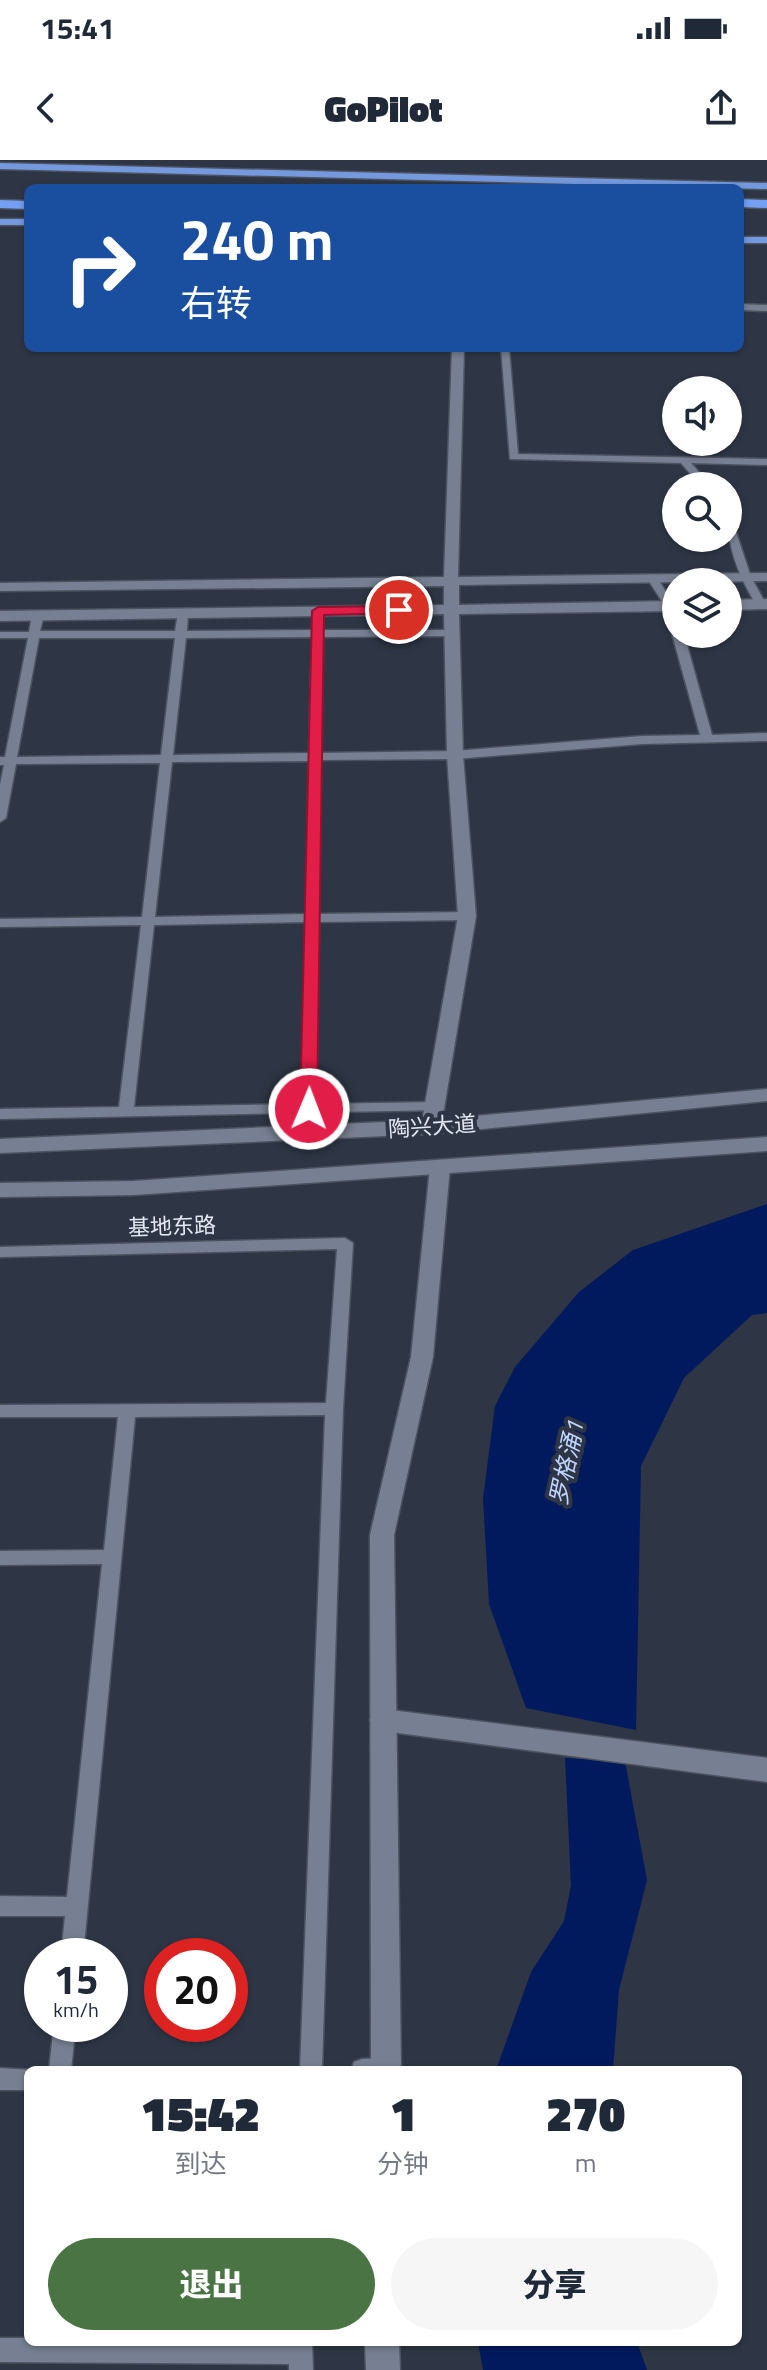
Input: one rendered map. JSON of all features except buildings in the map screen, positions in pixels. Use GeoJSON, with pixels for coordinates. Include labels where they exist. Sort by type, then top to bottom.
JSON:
{"type":"FeatureCollection","features":[{"type":"Feature","properties":{"kind":"highway"},"geometry":{"type":"LineString","coordinates":[[0,166],[690,184]]}},
{"type":"Feature","properties":{"kind":"highway"},"geometry":{"type":"LineString","coordinates":[[744,185],[767,186]]}},
{"type":"Feature","properties":{"kind":"highway"},"geometry":{"type":"LineString","coordinates":[[744,203],[767,204]]}},
{"type":"Feature","properties":{"kind":"highway"},"geometry":{"type":"LineString","coordinates":[[0,204],[24,205]]}},
{"type":"Feature","properties":{"kind":"highway"},"geometry":{"type":"LineString","coordinates":[[0,222],[24,222]]}},
{"type":"Feature","properties":{"kind":"highway"},"geometry":{"type":"LineString","coordinates":[[744,240],[767,240]]}},
{"type":"Feature","properties":{"kind":"street"},"geometry":{"type":"LineString","coordinates":[[434,1117],[467,916],[455,755],[451,581],[458,352]]}},
{"type":"Feature","properties":{"kind":"street"},"geometry":{"type":"LineString","coordinates":[[0,587],[767,577]]}},
{"type":"Feature","properties":{"kind":"street"},"geometry":{"type":"LineString","coordinates":[[742,605],[764,604]]}},
{"type":"Feature","properties":{"kind":"street"},"geometry":{"type":"LineString","coordinates":[[0,616],[662,606]]}},
{"type":"Feature","properties":{"kind":"street","name":"陶兴大道"},"geometry":{"type":"LineString","coordinates":[[0,1146],[767,1095]]}},
{"type":"Feature","properties":{"kind":"street","name":"陶兴大道"},"geometry":{"type":"LineString","coordinates":[[0,1190],[134,1188],[767,1144]]}},
{"type":"Feature","properties":{"kind":"street"},"geometry":{"type":"LineString","coordinates":[[378,2066],[382,1535],[422,1357],[440,1167]]}},
{"type":"Feature","properties":{"kind":"street"},"geometry":{"type":"LineString","coordinates":[[383,1720],[767,1770]]}},
{"type":"Feature","properties":{"kind":"street"},"geometry":{"type":"LineString","coordinates":[[382,2346],[383,2370]]}},
{"type":"Feature","properties":{"kind":"lane"},"geometry":{"type":"LineString","coordinates":[[744,307],[767,308]]}},
{"type":"Feature","properties":{"kind":"lane"},"geometry":{"type":"LineString","coordinates":[[505,352],[513,457],[767,462]]}},
{"type":"Feature","properties":{"kind":"lane"},"geometry":{"type":"LineString","coordinates":[[683,460],[694,472]]}},
{"type":"Feature","properties":{"kind":"lane"},"geometry":{"type":"LineString","coordinates":[[738,552],[746,577],[764,604]]}},
{"type":"Feature","properties":{"kind":"lane"},"geometry":{"type":"LineString","coordinates":[[652,578],[662,591]]}},
{"type":"Feature","properties":{"kind":"lane"},"geometry":{"type":"LineString","coordinates":[[309,1109],[318,611]]}},
{"type":"Feature","properties":{"kind":"lane"},"geometry":{"type":"LineString","coordinates":[[126,1112],[183,613]]}},
{"type":"Feature","properties":{"kind":"lane"},"geometry":{"type":"LineString","coordinates":[[0,818],[5,760],[38,615]]}},
{"type":"Feature","properties":{"kind":"lane"},"geometry":{"type":"LineString","coordinates":[[0,635],[453,633]]}},
{"type":"Feature","properties":{"kind":"lane"},"geometry":{"type":"LineString","coordinates":[[682,648],[707,739]]}},
{"type":"Feature","properties":{"kind":"lane"},"geometry":{"type":"LineString","coordinates":[[5,760],[455,755],[642,740],[767,737]]}},
{"type":"Feature","properties":{"kind":"lane"},"geometry":{"type":"LineString","coordinates":[[0,923],[467,916]]}},
{"type":"Feature","properties":{"kind":"lane"},"geometry":{"type":"LineString","coordinates":[[0,1114],[309,1109],[434,1117]]}},
{"type":"Feature","properties":{"kind":"lane","name":"基地东路"},"geometry":{"type":"LineString","coordinates":[[0,1252],[345,1243],[334,1409]]}},
{"type":"Feature","properties":{"kind":"lane"},"geometry":{"type":"LineString","coordinates":[[0,1411],[334,1409],[311,2066]]}},
{"type":"Feature","properties":{"kind":"lane"},"geometry":{"type":"LineString","coordinates":[[74,1938],[127,1410]]}},
{"type":"Feature","properties":{"kind":"lane"},"geometry":{"type":"LineString","coordinates":[[0,1558],[112,1557]]}},
{"type":"Feature","properties":{"kind":"lane"},"geometry":{"type":"LineString","coordinates":[[0,1906],[77,1907]]}},
{"type":"Feature","properties":{"kind":"lane"},"geometry":{"type":"LineString","coordinates":[[60,2066],[63,2042]]}},
{"type":"Feature","properties":{"kind":"lane"},"geometry":{"type":"LineString","coordinates":[[0,2079],[24,2079]]}},
{"type":"Feature","properties":{"kind":"lane"},"geometry":{"type":"LineString","coordinates":[[0,2350],[301,2355]]}},
{"type":"Feature","properties":{"kind":"water","name":"罗格涌1"},"geometry":{"type":"Polygon","coordinates":[[[767,1204],[767,1313],[752,1315],[684,1378],[641,1466],[636,1730],[526,1708],[489,1604],[483,1498],[495,1406],[515,1367],[579,1292],[633,1250],[767,1204]]]}},
{"type":"Feature","properties":{"kind":"water"},"geometry":{"type":"Polygon","coordinates":[[[565,1758],[625,1761],[647,1880],[619,1990],[613,2066],[497,2066],[531,1972],[564,1921],[571,1885],[565,1758]]]}},
{"type":"Feature","properties":{"kind":"water"},"geometry":{"type":"Polygon","coordinates":[[[479,2346],[638,2346],[647,2370],[483,2370],[479,2346]]]}},
{"type":"Feature","properties":{"kind":"route"},"geometry":{"type":"LineString","coordinates":[[309,1109],[318,611],[399,610]]}}]}
